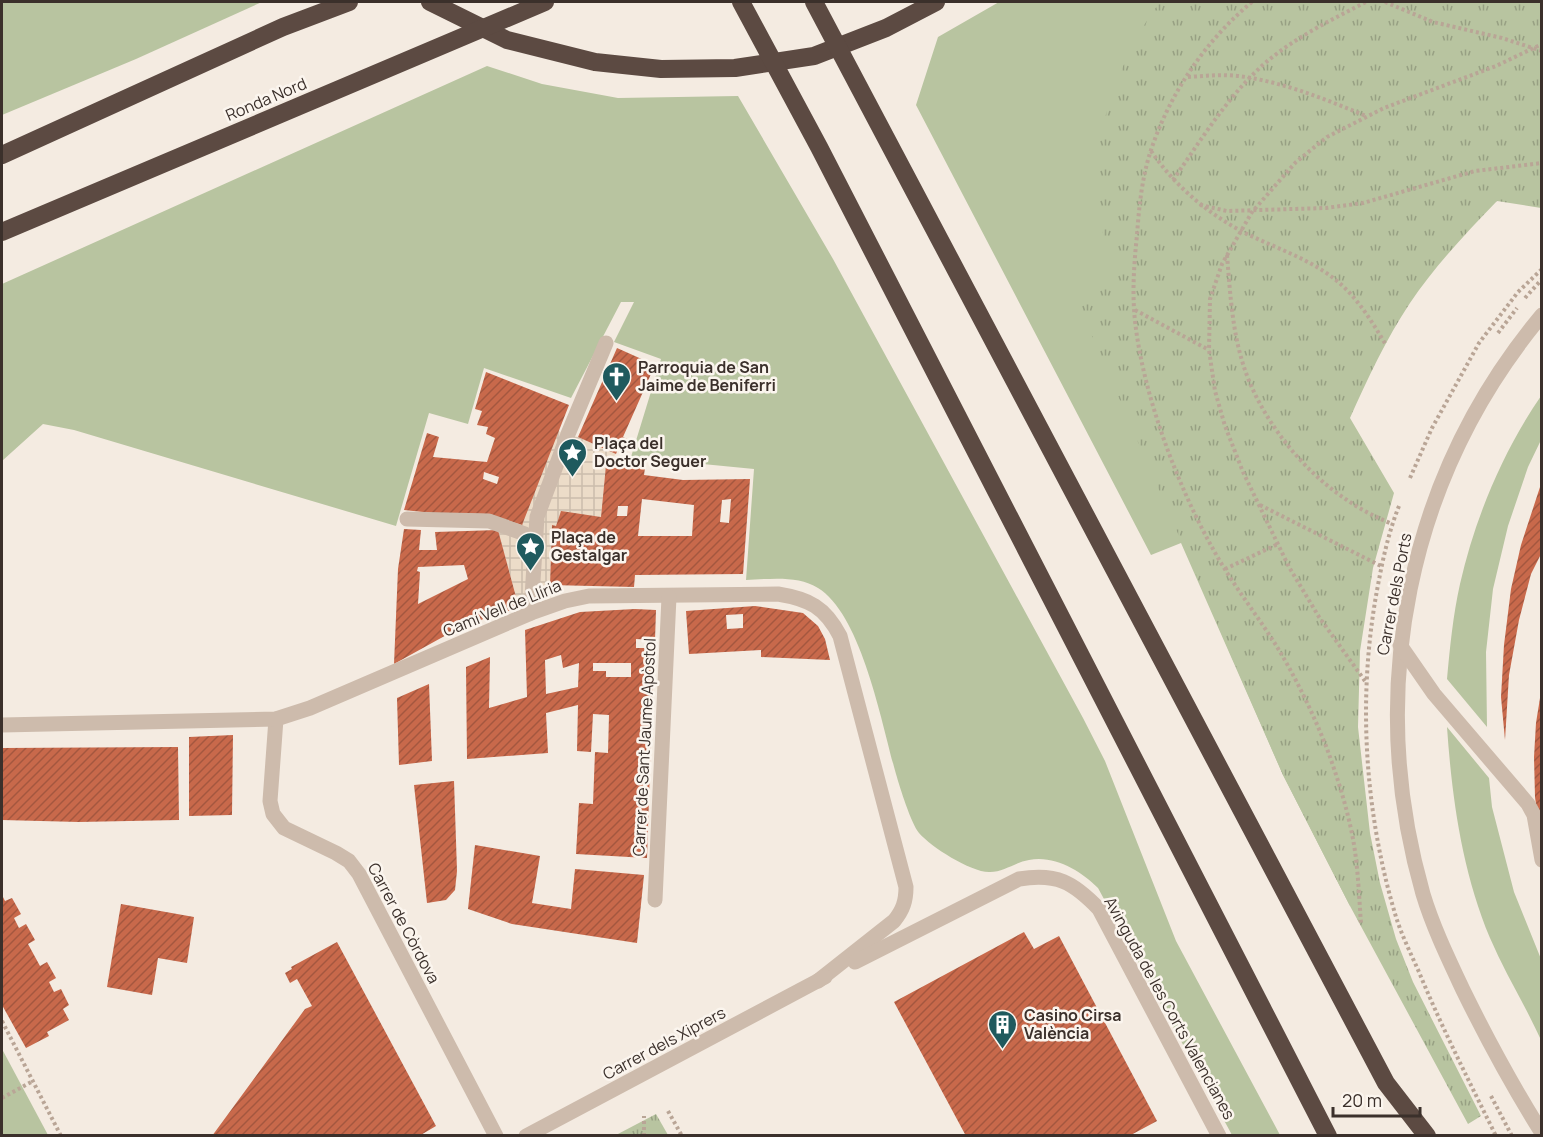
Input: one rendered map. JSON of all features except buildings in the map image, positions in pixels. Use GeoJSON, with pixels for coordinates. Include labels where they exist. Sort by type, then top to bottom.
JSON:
{"type":"FeatureCollection","features":[{"type":"Feature","properties":{"kind":"highway"},"geometry":{"type":"LineString","coordinates":[[2,155],[283,27],[349,2]]}},
{"type":"Feature","properties":{"kind":"highway"},"geometry":{"type":"LineString","coordinates":[[430,2],[507,40],[595,62],[661,69],[735,68],[814,56],[886,28],[936,2]]}},
{"type":"Feature","properties":{"kind":"highway","name":"Ronda Nord"},"geometry":{"type":"LineString","coordinates":[[2,232],[545,2]]}},
{"type":"Feature","properties":{"kind":"highway"},"geometry":{"type":"LineString","coordinates":[[741,2],[819,147],[1328,1136]]}},
{"type":"Feature","properties":{"kind":"highway"},"geometry":{"type":"LineString","coordinates":[[813,2],[1386,1083],[1427,1136]]}},
{"type":"Feature","properties":{"kind":"street","name":"Carrer dels Ports"},"geometry":{"type":"LineString","coordinates":[[1541,1131],[1489,1043],[1438,938],[1423,895],[1405,820],[1398,754],[1397,697],[1400,645],[1423,532],[1448,469],[1494,378],[1542,315]]}},
{"type":"Feature","properties":{"kind":"street"},"geometry":{"type":"LineString","coordinates":[[531,613],[530,529],[606,343]]}},
{"type":"Feature","properties":{"kind":"street"},"geometry":{"type":"LineString","coordinates":[[407,519],[489,521],[530,529]]}},
{"type":"Feature","properties":{"kind":"street","name":"Camí Vell de Llíria"},"geometry":{"type":"LineString","coordinates":[[2,725],[276,719],[310,708],[531,613],[565,601],[589,596],[669,597],[778,594],[796,596],[822,610],[833,622],[840,636],[906,887],[903,907]]}},
{"type":"Feature","properties":{"kind":"street","name":"Carrer de Sant Jaume Apòstol"},"geometry":{"type":"LineString","coordinates":[[655,900],[669,597]]}},
{"type":"Feature","properties":{"kind":"street"},"geometry":{"type":"LineString","coordinates":[[1400,645],[1434,694],[1528,804],[1534,815],[1542,860]]}},
{"type":"Feature","properties":{"kind":"street","name":"Carrer de Còrdova"},"geometry":{"type":"LineString","coordinates":[[276,719],[270,801],[273,814],[284,828],[336,853],[349,861],[359,874],[495,1136]]}},
{"type":"Feature","properties":{"kind":"street","name":"Carrer dels Xiprers"},"geometry":{"type":"LineString","coordinates":[[526,1136],[818,981],[1019,879],[1037,876],[1059,879]]}},
{"type":"Feature","properties":{"kind":"street","name":"Avinguda de les Corts Valencianes"},"geometry":{"type":"LineString","coordinates":[[1059,879],[1082,892],[1099,909],[1219,1136]]}},
{"type":"Feature","properties":{"kind":"street","name":"Carrer dels Xiprers"},"geometry":{"type":"LineString","coordinates":[[818,981],[894,921],[903,907]]}},
{"type":"Feature","properties":{"kind":"path"},"geometry":{"type":"LineString","coordinates":[[1252,2],[1228,21],[1207,46],[1171,104],[1151,151],[1143,181],[1138,222],[1133,277],[1134,310],[1145,377],[1161,429],[1187,497],[1213,549],[1275,644],[1325,745],[1344,801],[1353,840],[1361,924]]}},
{"type":"Feature","properties":{"kind":"path"},"geometry":{"type":"LineString","coordinates":[[1173,180],[1221,112],[1265,64],[1296,40],[1366,2]]}},
{"type":"Feature","properties":{"kind":"path"},"geometry":{"type":"LineString","coordinates":[[1385,2],[1433,22],[1502,38],[1542,51]]}},
{"type":"Feature","properties":{"kind":"path"},"geometry":{"type":"LineString","coordinates":[[1365,681],[1319,617],[1289,567],[1243,472],[1225,426],[1215,391],[1209,350],[1210,299],[1227,254],[1252,212],[1296,162],[1327,137],[1366,116],[1496,66],[1542,44]]}},
{"type":"Feature","properties":{"kind":"path"},"geometry":{"type":"LineString","coordinates":[[1187,77],[1250,78],[1304,91],[1366,116]]}},
{"type":"Feature","properties":{"kind":"path"},"geometry":{"type":"LineString","coordinates":[[1151,151],[1173,180],[1200,205],[1240,230],[1303,259],[1332,277],[1367,313],[1386,345]]}},
{"type":"Feature","properties":{"kind":"path"},"geometry":{"type":"LineString","coordinates":[[1200,205],[1227,211],[1252,212],[1326,208],[1363,203],[1475,171],[1542,163]]}},
{"type":"Feature","properties":{"kind":"path"},"geometry":{"type":"LineString","coordinates":[[1227,254],[1233,314],[1243,363],[1256,398],[1274,428],[1294,453],[1345,499],[1392,524]]}},
{"type":"Feature","properties":{"kind":"path"},"geometry":{"type":"LineString","coordinates":[[1410,478],[1432,428],[1479,343],[1518,292],[1542,269]]}},
{"type":"Feature","properties":{"kind":"path"},"geometry":{"type":"LineString","coordinates":[[1134,310],[1209,350]]}},
{"type":"Feature","properties":{"kind":"path"},"geometry":{"type":"LineString","coordinates":[[1259,505],[1381,566]]}},
{"type":"Feature","properties":{"kind":"path"},"geometry":{"type":"LineString","coordinates":[[1225,569],[1278,544]]}},
{"type":"Feature","properties":{"kind":"path"},"geometry":{"type":"LineString","coordinates":[[2,1021],[61,1136]]}},
{"type":"Feature","properties":{"kind":"path"},"geometry":{"type":"LineString","coordinates":[[2,1098],[33,1081]]}},
{"type":"Feature","properties":{"kind":"path"},"geometry":{"type":"LineString","coordinates":[[668,1111],[682,1136]]}},
{"type":"Feature","properties":{"kind":"path"},"geometry":{"type":"LineString","coordinates":[[644,1116],[644,1136]]}},
{"type":"Feature","properties":{"kind":"green space"},"geometry":{"type":"Polygon","coordinates":[[[2,2],[262,2],[136,59],[2,115],[2,2]]]}},
{"type":"Feature","properties":{"kind":"green space"},"geometry":{"type":"Polygon","coordinates":[[[999,2],[1227,2],[1350,906],[1283,775],[1181,543],[1151,555],[916,105],[938,37],[999,2]]]}},
{"type":"Feature","properties":{"kind":"green space"},"geometry":{"type":"Polygon","coordinates":[[[1160,2],[1541,2],[1541,208],[1497,201],[1462,238],[1430,276],[1401,317],[1350,418],[1394,493],[1373,568],[1360,651],[1358,727],[1370,833],[1380,883],[1396,939],[1413,982],[1481,1116],[1468,1124],[1350,906],[1283,775],[1075,297],[1119,270],[1098,217],[1095,184],[1097,157],[1102,129],[1120,73],[1132,47],[1160,2]]]}},
{"type":"Feature","properties":{"kind":"green space"},"geometry":{"type":"Polygon","coordinates":[[[487,66],[542,84],[618,98],[738,96],[833,259],[1083,718],[1105,761],[1176,941],[1280,1135],[1232,1135],[1098,888],[1091,882],[1076,870],[1058,862],[1039,859],[1000,870],[982,871],[952,858],[919,833],[909,814],[900,788],[877,701],[847,622],[833,602],[810,584],[792,579],[746,580],[754,469],[631,457],[661,359],[614,342],[634,302],[621,302],[571,398],[484,368],[468,424],[429,413],[396,526],[74,430],[43,424],[2,461],[2,284],[487,66]]]}},
{"type":"Feature","properties":{"kind":"green space"},"geometry":{"type":"Polygon","coordinates":[[[1541,396],[1541,440],[1528,467],[1508,526],[1493,589],[1486,652],[1487,727],[1447,679],[1455,607],[1466,559],[1482,510],[1514,439],[1541,396]]]}},
{"type":"Feature","properties":{"kind":"green space"},"geometry":{"type":"Polygon","coordinates":[[[1447,727],[1489,778],[1492,807],[1514,892],[1541,959],[1541,1040],[1490,938],[1472,887],[1455,808],[1447,727]]]}},
{"type":"Feature","properties":{"kind":"green space"},"geometry":{"type":"Polygon","coordinates":[[[2,1049],[48,1135],[2,1135],[2,1049]]]}},
{"type":"Feature","properties":{"kind":"green space"},"geometry":{"type":"Polygon","coordinates":[[[656,1114],[668,1135],[616,1135],[656,1114]]]}},
{"type":"Feature","properties":{"kind":"shaded area"},"geometry":{"type":"Polygon","coordinates":[[[558,431],[616,454],[606,465],[601,517],[561,512],[556,526],[552,526],[550,585],[552,597],[519,608],[498,530],[558,431]]]}},
{"type":"Feature","properties":{"kind":"place","name":"Parroquia de San Jaime de Beniferri"},"geometry":{"type":"Point","coordinates":[617,402]}},
{"type":"Feature","properties":{"kind":"place","name":"Plaça del Doctor Seguer"},"geometry":{"type":"Point","coordinates":[573,478]}},
{"type":"Feature","properties":{"kind":"place","name":"Plaça de Gestalgar"},"geometry":{"type":"Point","coordinates":[530,572]}},
{"type":"Feature","properties":{"kind":"place","name":"Casino Cirsa València"},"geometry":{"type":"Point","coordinates":[1003,1050]}}]}
